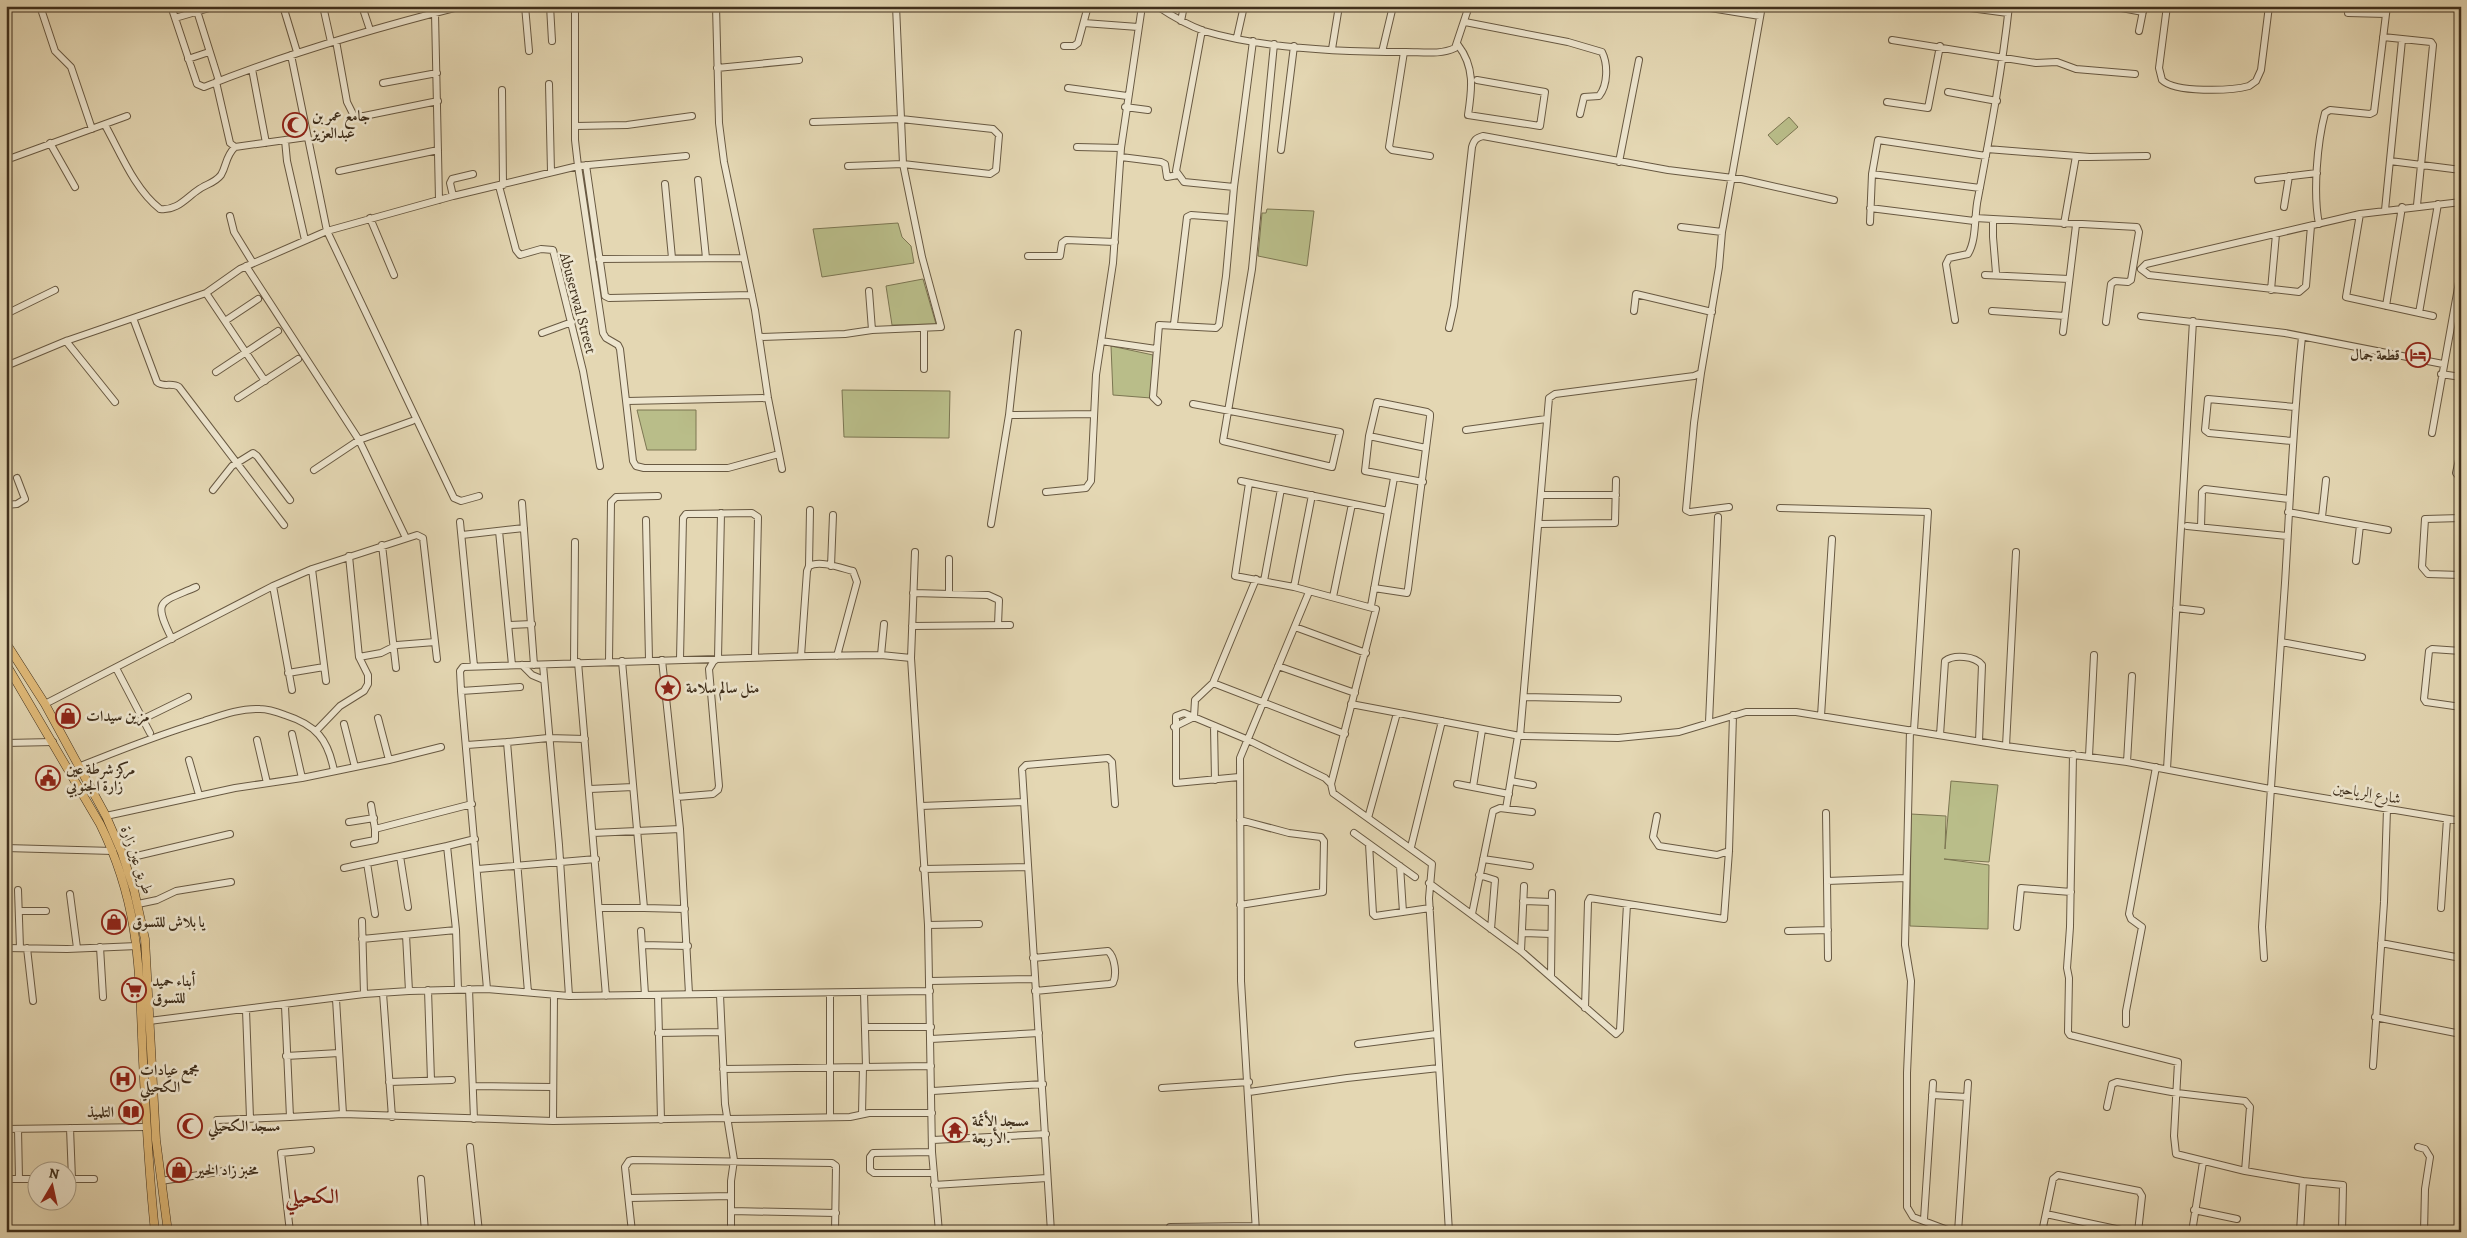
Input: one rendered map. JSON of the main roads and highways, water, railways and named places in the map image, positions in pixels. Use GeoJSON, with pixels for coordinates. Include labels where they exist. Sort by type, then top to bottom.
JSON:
{"type":"FeatureCollection","features":[{"type":"Feature","properties":{"kind":"main road","name":"طريق عين زارة"},"geometry":{"type":"LineString","coordinates":[[6,644],[45,704],[106,816],[124,859],[138,904],[146,954],[160,1181],[168,1232]]}},
{"type":"Feature","properties":{"kind":"main road","name":"طريق عين زارة"},"geometry":{"type":"LineString","coordinates":[[6,664],[26,701],[54,742],[113,851],[130,903],[137,946],[146,1127],[155,1232]]}},
{"type":"Feature","properties":{"kind":"main road"},"geometry":{"type":"LineString","coordinates":[[26,701],[31,695],[40,697]]}},
{"type":"Feature","properties":{"kind":"place","name":"جامع عمر بن عبدالعزيز"},"geometry":{"type":"Point","coordinates":[295,125]}},
{"type":"Feature","properties":{"kind":"place","name":"قطعة جمال"},"geometry":{"type":"Point","coordinates":[2418,355]}},
{"type":"Feature","properties":{"kind":"place","name":"منل سالم سلامة"},"geometry":{"type":"Point","coordinates":[668,688]}},
{"type":"Feature","properties":{"kind":"place","name":"مزين سيدات"},"geometry":{"type":"Point","coordinates":[68,716]}},
{"type":"Feature","properties":{"kind":"place","name":"مركز شرطة عين زارة الجنوبي"},"geometry":{"type":"Point","coordinates":[48,778]}},
{"type":"Feature","properties":{"kind":"place","name":"يا بلاش للتسوق"},"geometry":{"type":"Point","coordinates":[114,922]}},
{"type":"Feature","properties":{"kind":"place","name":"أبناء حميد للتسوق"},"geometry":{"type":"Point","coordinates":[134,990]}},
{"type":"Feature","properties":{"kind":"place","name":"مجمع عيادات الكحيلي"},"geometry":{"type":"Point","coordinates":[123,1079]}},
{"type":"Feature","properties":{"kind":"place","name":"التلميذ"},"geometry":{"type":"Point","coordinates":[131,1112]}},
{"type":"Feature","properties":{"kind":"place","name":"مسجد الكحيلي"},"geometry":{"type":"Point","coordinates":[190,1126]}},
{"type":"Feature","properties":{"kind":"place","name":"مسجد الأئمة الأربعة."},"geometry":{"type":"Point","coordinates":[955,1130]}},
{"type":"Feature","properties":{"kind":"place","name":"مخبز زاد الخير"},"geometry":{"type":"Point","coordinates":[179,1170]}},
{"type":"Feature","properties":{"kind":"district","name":"الكحيلي"},"geometry":{"type":"Point","coordinates":[312,1196]}}]}
